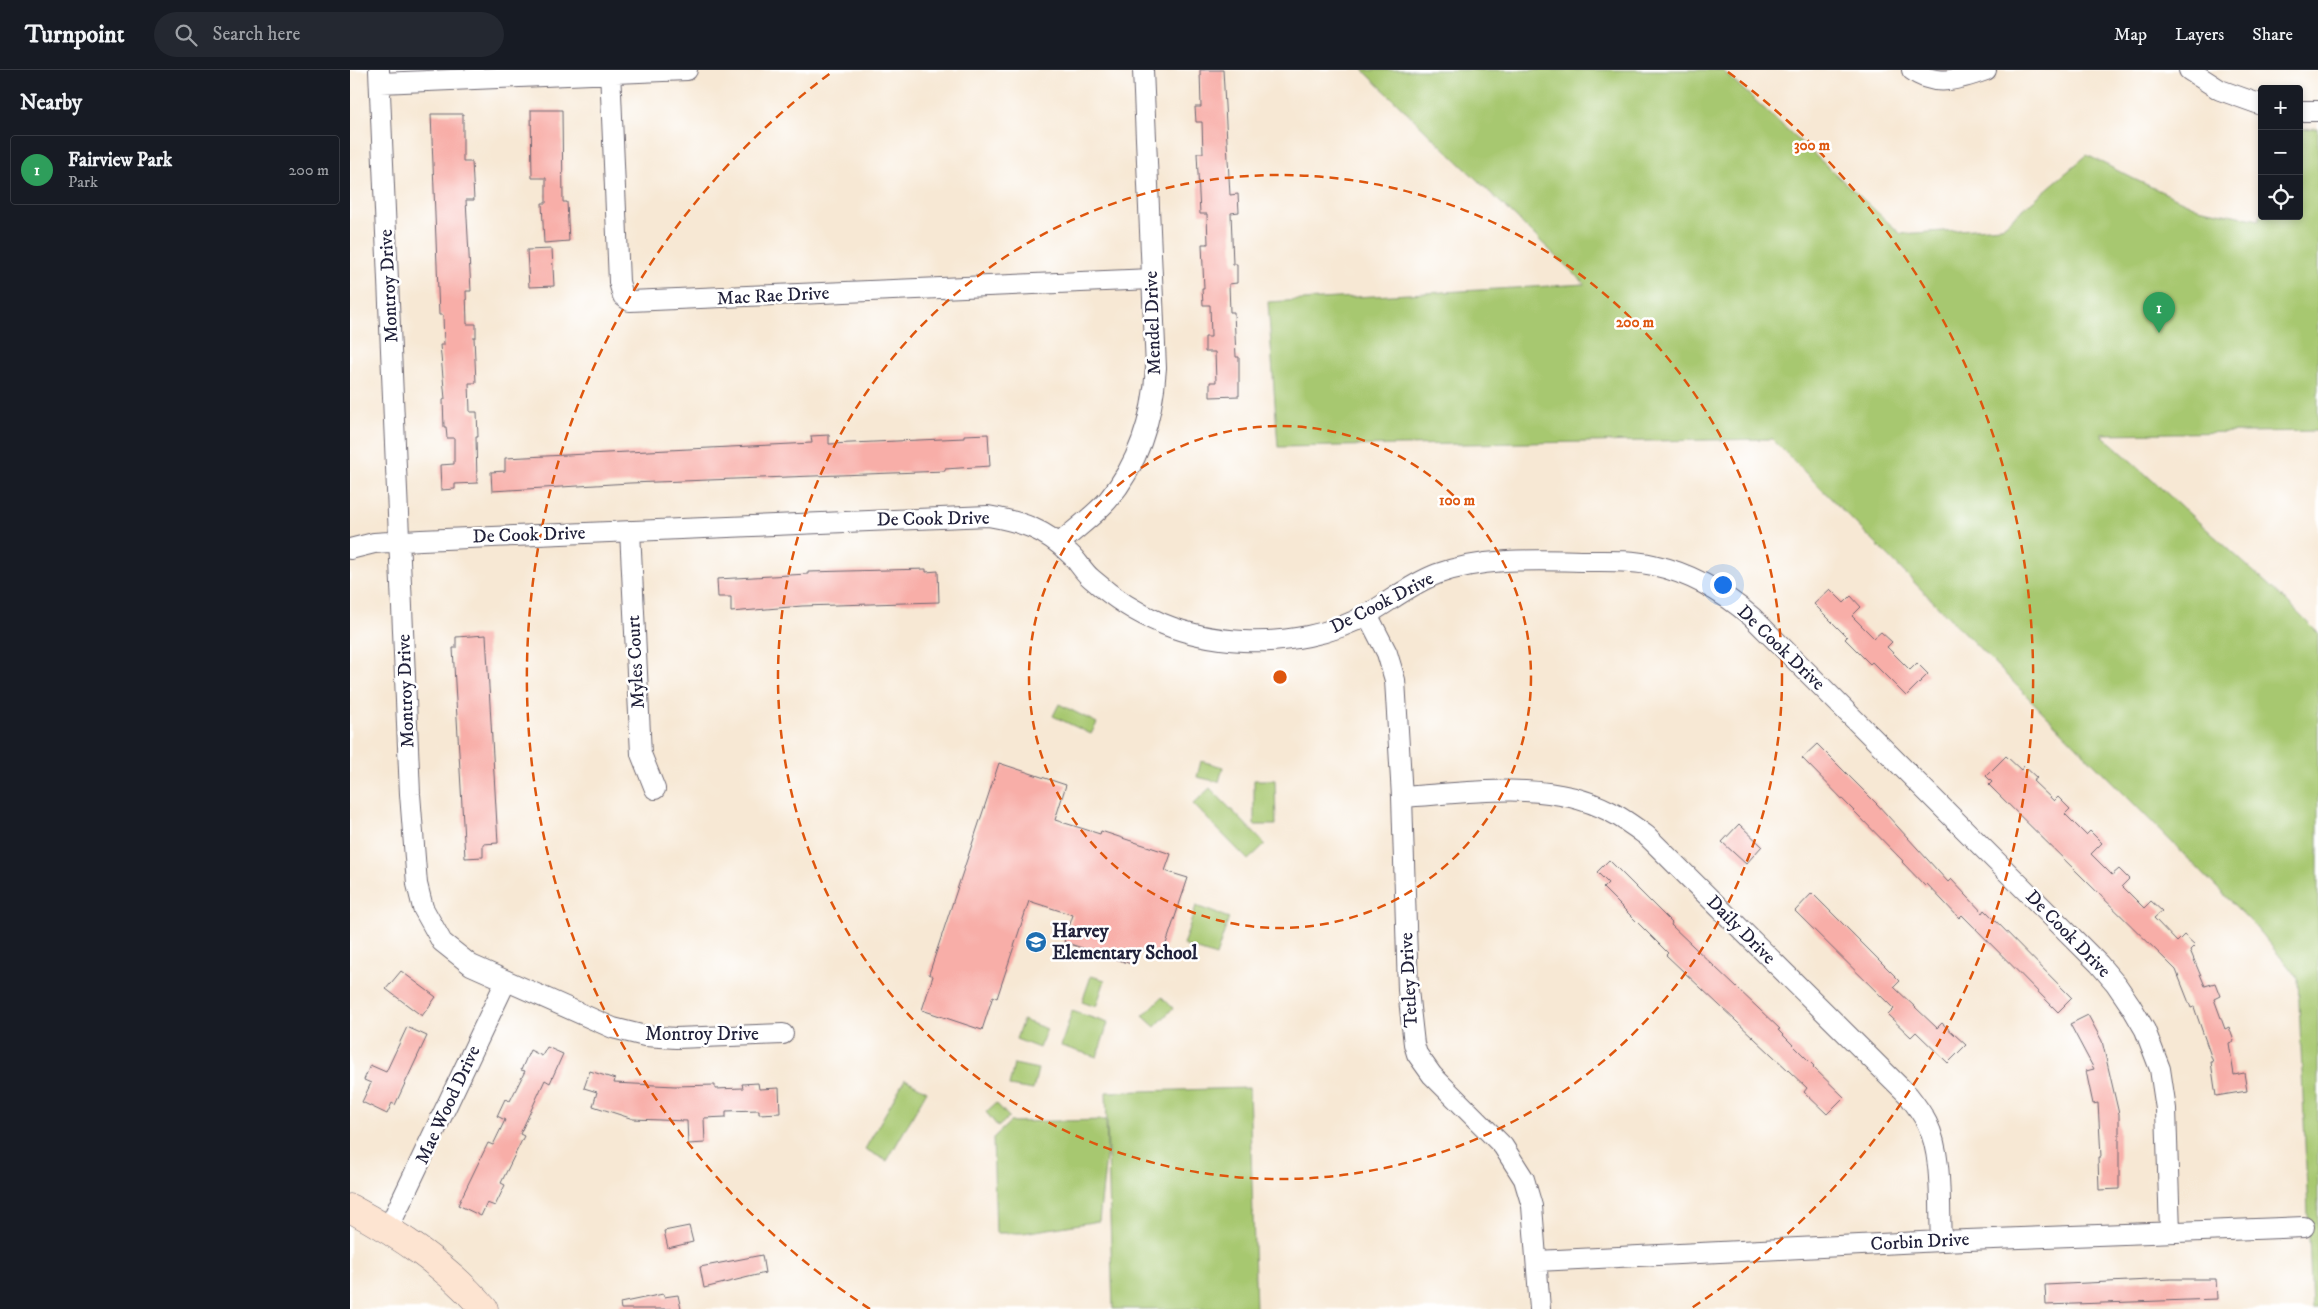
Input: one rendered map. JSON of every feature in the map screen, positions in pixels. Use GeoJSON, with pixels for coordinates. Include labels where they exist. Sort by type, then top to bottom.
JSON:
{"type":"FeatureCollection","features":[{"type":"Feature","properties":{"kind":"street"},"geometry":{"type":"LineString","coordinates":[[379,76],[687,70]]}},
{"type":"Feature","properties":{"kind":"street","name":"Mendel Drive"},"geometry":{"type":"LineString","coordinates":[[1059,544],[1107,500],[1133,463],[1147,429],[1156,368],[1143,70]]}},
{"type":"Feature","properties":{"kind":"street"},"geometry":{"type":"LineString","coordinates":[[1912,70],[1919,76],[1940,81],[1952,80],[1986,70]]}},
{"type":"Feature","properties":{"kind":"street"},"geometry":{"type":"LineString","coordinates":[[2189,70],[2220,90],[2258,104]]}},
{"type":"Feature","properties":{"kind":"street","name":"Mac Rae Drive"},"geometry":{"type":"LineString","coordinates":[[610,72],[619,282],[623,296],[630,301],[1152,279]]}},
{"type":"Feature","properties":{"kind":"street","name":"Montroy Drive"},"geometry":{"type":"LineString","coordinates":[[379,76],[410,794],[417,884],[423,908],[442,942],[471,965],[613,1028],[646,1036],[676,1038],[783,1034]]}},
{"type":"Feature","properties":{"kind":"street"},"geometry":{"type":"LineString","coordinates":[[2303,111],[2318,111]]}},
{"type":"Feature","properties":{"kind":"street","name":"De Cook Drive"},"geometry":{"type":"LineString","coordinates":[[350,549],[374,543],[400,541],[988,516],[1018,522],[1038,529],[1071,555],[1090,578],[1123,604],[1152,621],[1184,632],[1243,641],[1308,636],[1325,632],[1367,614],[1414,584],[1437,574],[1458,568],[1502,562],[1633,562],[1653,565],[1693,578],[1734,602],[2099,964],[2116,984],[2145,1030],[2160,1069],[2166,1109],[2170,1232]]}},
{"type":"Feature","properties":{"kind":"street","name":"Myles Court"},"geometry":{"type":"LineString","coordinates":[[630,531],[641,754],[655,789]]}},
{"type":"Feature","properties":{"kind":"street","name":"Tetley Drive"},"geometry":{"type":"LineString","coordinates":[[1367,614],[1387,653],[1395,680],[1402,797],[1408,990],[1414,1044],[1417,1054],[1432,1074],[1503,1146],[1524,1178],[1532,1206],[1540,1309]]}},
{"type":"Feature","properties":{"kind":"street","name":"Daily Drive"},"geometry":{"type":"LineString","coordinates":[[1402,797],[1502,792],[1536,792],[1562,796],[1609,810],[1647,836],[1908,1095],[1920,1110],[1928,1124],[1937,1159],[1941,1241]]}},
{"type":"Feature","properties":{"kind":"street","name":"Mae Wood Drive"},"geometry":{"type":"LineString","coordinates":[[388,1229],[506,981]]}},
{"type":"Feature","properties":{"kind":"street"},"geometry":{"type":"LineString","coordinates":[[350,1208],[388,1229],[450,1274],[484,1309]]}},
{"type":"Feature","properties":{"kind":"street","name":"Corbin Drive"},"geometry":{"type":"LineString","coordinates":[[1537,1261],[1941,1241],[2304,1227]]}},
{"type":"Feature","properties":{"kind":"green space"},"geometry":{"type":"Polygon","coordinates":[[[1363,70],[1722,70],[1901,234],[2002,227],[2087,155],[2198,208],[2258,220],[2303,220],[2303,129],[2318,128],[2318,431],[2101,434],[2283,598],[2318,633],[2318,1309],[2312,1309],[2298,978],[2252,923],[1772,439],[1278,447],[1268,302],[1585,284],[1363,70]]]}},
{"type":"Feature","properties":{"kind":"green space"},"geometry":{"type":"Polygon","coordinates":[[[1059,704],[1097,723],[1091,734],[1053,716],[1059,704]]]}},
{"type":"Feature","properties":{"kind":"green space"},"geometry":{"type":"Polygon","coordinates":[[[1201,761],[1223,767],[1219,782],[1197,777],[1201,761]]]}},
{"type":"Feature","properties":{"kind":"green space"},"geometry":{"type":"Polygon","coordinates":[[[1254,780],[1275,780],[1276,825],[1254,825],[1254,780]]]}},
{"type":"Feature","properties":{"kind":"green space"},"geometry":{"type":"Polygon","coordinates":[[[1210,788],[1265,844],[1248,860],[1193,804],[1210,788]]]}},
{"type":"Feature","properties":{"kind":"green space"},"geometry":{"type":"Polygon","coordinates":[[[1196,906],[1229,918],[1216,956],[1183,945],[1196,906]]]}},
{"type":"Feature","properties":{"kind":"green space"},"geometry":{"type":"Polygon","coordinates":[[[1091,976],[1105,980],[1096,1007],[1082,1002],[1091,976]]]}},
{"type":"Feature","properties":{"kind":"green space"},"geometry":{"type":"Polygon","coordinates":[[[1162,997],[1173,1008],[1155,1027],[1143,1016],[1162,997]]]}},
{"type":"Feature","properties":{"kind":"green space"},"geometry":{"type":"Polygon","coordinates":[[[1072,1011],[1108,1023],[1097,1057],[1061,1046],[1072,1011]]]}},
{"type":"Feature","properties":{"kind":"green space"},"geometry":{"type":"Polygon","coordinates":[[[1023,1020],[1047,1029],[1039,1048],[1016,1039],[1023,1020]]]}},
{"type":"Feature","properties":{"kind":"green space"},"geometry":{"type":"Polygon","coordinates":[[[1014,1064],[1038,1069],[1033,1090],[1009,1086],[1014,1064]]]}},
{"type":"Feature","properties":{"kind":"green space"},"geometry":{"type":"Polygon","coordinates":[[[905,1079],[927,1091],[887,1161],[865,1149],[905,1079]]]}},
{"type":"Feature","properties":{"kind":"green space"},"geometry":{"type":"Polygon","coordinates":[[[1249,1088],[1256,1309],[1113,1309],[1106,1092],[1249,1088]]]}},
{"type":"Feature","properties":{"kind":"green space"},"geometry":{"type":"Polygon","coordinates":[[[996,1103],[1009,1117],[998,1127],[986,1112],[996,1103]]]}},
{"type":"Feature","properties":{"kind":"green space"},"geometry":{"type":"Polygon","coordinates":[[[1106,1120],[1107,1149],[1099,1221],[1023,1233],[996,1233],[993,1138],[1010,1122],[1106,1120]]]}},
{"type":"Feature","properties":{"kind":"building"},"geometry":{"type":"Polygon","coordinates":[[[1200,70],[1223,70],[1230,195],[1238,194],[1239,212],[1231,213],[1233,264],[1237,264],[1237,283],[1229,284],[1230,312],[1234,312],[1236,357],[1239,357],[1239,396],[1210,397],[1210,382],[1216,382],[1215,352],[1205,352],[1205,337],[1211,337],[1210,305],[1203,305],[1202,289],[1204,289],[1202,244],[1208,244],[1207,214],[1200,214],[1197,153],[1203,153],[1202,122],[1196,122],[1195,107],[1201,107],[1200,70]]]}},
{"type":"Feature","properties":{"kind":"building"},"geometry":{"type":"Polygon","coordinates":[[[531,110],[562,110],[563,202],[567,202],[569,241],[544,243],[542,203],[546,203],[546,178],[532,178],[531,110]]]}},
{"type":"Feature","properties":{"kind":"building"},"geometry":{"type":"Polygon","coordinates":[[[431,114],[463,114],[463,162],[472,162],[474,200],[466,200],[471,291],[466,291],[467,324],[476,324],[476,337],[474,337],[476,383],[469,383],[470,412],[477,412],[477,483],[455,484],[455,489],[441,490],[440,465],[454,464],[454,438],[447,438],[446,427],[444,427],[443,400],[445,399],[440,345],[444,345],[443,315],[439,315],[431,114]]]}},
{"type":"Feature","properties":{"kind":"building"},"geometry":{"type":"Polygon","coordinates":[[[552,249],[554,286],[529,287],[527,250],[552,249]]]}},
{"type":"Feature","properties":{"kind":"building"},"geometry":{"type":"Polygon","coordinates":[[[988,434],[990,466],[945,469],[945,471],[630,483],[492,491],[491,472],[505,471],[505,458],[812,443],[811,436],[829,435],[829,444],[964,438],[964,435],[988,434]]]}},
{"type":"Feature","properties":{"kind":"building"},"geometry":{"type":"Polygon","coordinates":[[[926,569],[926,572],[938,571],[939,602],[802,606],[731,612],[731,597],[718,597],[717,579],[808,574],[808,572],[926,569]]]}},
{"type":"Feature","properties":{"kind":"building"},"geometry":{"type":"Polygon","coordinates":[[[1830,589],[1844,603],[1851,596],[1861,607],[1852,616],[1874,638],[1881,632],[1892,642],[1887,647],[1910,670],[1917,663],[1928,674],[1906,696],[1872,662],[1870,664],[1845,639],[1847,637],[1814,604],[1830,589]]]}},
{"type":"Feature","properties":{"kind":"building"},"geometry":{"type":"Polygon","coordinates":[[[486,635],[498,843],[483,844],[483,857],[465,858],[453,648],[456,648],[456,637],[486,635]]]}},
{"type":"Feature","properties":{"kind":"building"},"geometry":{"type":"Polygon","coordinates":[[[1817,744],[1877,804],[1948,882],[1951,879],[1983,913],[1985,910],[2072,998],[2058,1012],[1962,915],[1959,918],[1927,884],[1925,886],[1802,758],[1817,744]]]}},
{"type":"Feature","properties":{"kind":"building"},"geometry":{"type":"Polygon","coordinates":[[[2006,756],[2021,770],[2024,766],[2037,778],[2033,781],[2054,801],[2058,797],[2070,809],[2065,814],[2086,835],[2090,831],[2102,843],[2091,854],[2112,875],[2119,869],[2129,879],[2122,886],[2144,908],[2151,901],[2162,911],[2154,918],[2177,942],[2184,935],[2195,945],[2190,950],[2205,986],[2215,983],[2220,996],[2214,999],[2225,1029],[2229,1027],[2234,1041],[2229,1043],[2234,1075],[2244,1073],[2247,1091],[2216,1096],[2211,1062],[2213,1062],[2194,1007],[2191,1008],[2176,970],[1989,785],[1992,782],[1986,776],[2006,756]]]}},
{"type":"Feature","properties":{"kind":"building"},"geometry":{"type":"Polygon","coordinates":[[[999,763],[1066,785],[1055,820],[1100,834],[1101,831],[1171,854],[1165,871],[1188,878],[1162,956],[1140,949],[1134,965],[1064,942],[1073,915],[1029,901],[997,998],[993,996],[982,1030],[922,1010],[933,976],[929,974],[999,763]]]}},
{"type":"Feature","properties":{"kind":"building"},"geometry":{"type":"Polygon","coordinates":[[[1739,824],[1762,846],[1746,864],[1722,842],[1739,824]]]}},
{"type":"Feature","properties":{"kind":"building"},"geometry":{"type":"Polygon","coordinates":[[[1609,860],[1672,923],[1671,925],[1780,1029],[1778,1030],[1844,1097],[1827,1114],[1804,1092],[1807,1088],[1666,955],[1668,953],[1603,888],[1608,883],[1597,872],[1609,860]]]}},
{"type":"Feature","properties":{"kind":"building"},"geometry":{"type":"Polygon","coordinates":[[[1812,893],[1900,981],[1894,987],[1937,1028],[1942,1023],[1966,1045],[1948,1063],[1916,1032],[1911,1037],[1888,1015],[1894,1009],[1795,911],[1812,893]]]}},
{"type":"Feature","properties":{"kind":"building"},"geometry":{"type":"Polygon","coordinates":[[[401,971],[436,997],[422,1016],[386,989],[401,971]]]}},
{"type":"Feature","properties":{"kind":"building"},"geometry":{"type":"Polygon","coordinates":[[[2088,1015],[2102,1041],[2119,1114],[2119,1189],[2099,1190],[2098,1157],[2101,1157],[2098,1103],[2093,1104],[2086,1071],[2094,1069],[2070,1024],[2088,1015]]]}},
{"type":"Feature","properties":{"kind":"building"},"geometry":{"type":"Polygon","coordinates":[[[407,1027],[427,1036],[395,1105],[392,1103],[387,1114],[362,1102],[371,1083],[364,1080],[370,1065],[386,1072],[407,1027]]]}},
{"type":"Feature","properties":{"kind":"building"},"geometry":{"type":"Polygon","coordinates":[[[547,1047],[563,1054],[550,1083],[545,1080],[520,1134],[524,1136],[501,1183],[505,1185],[495,1206],[487,1203],[481,1216],[458,1205],[488,1143],[493,1145],[505,1120],[497,1116],[505,1099],[510,1101],[525,1071],[521,1070],[530,1050],[542,1056],[547,1047]]]}},
{"type":"Feature","properties":{"kind":"building"},"geometry":{"type":"Polygon","coordinates":[[[590,1071],[615,1079],[614,1083],[675,1086],[715,1085],[715,1089],[743,1088],[742,1084],[758,1083],[759,1089],[779,1088],[780,1113],[759,1114],[759,1110],[726,1111],[726,1117],[704,1118],[705,1143],[688,1144],[687,1121],[633,1119],[593,1106],[597,1092],[584,1088],[590,1071]]]}},
{"type":"Feature","properties":{"kind":"building"},"geometry":{"type":"Polygon","coordinates":[[[689,1226],[693,1242],[668,1248],[664,1231],[689,1226]]]}},
{"type":"Feature","properties":{"kind":"building"},"geometry":{"type":"Polygon","coordinates":[[[762,1255],[765,1273],[704,1288],[700,1267],[762,1255]]]}},
{"type":"Feature","properties":{"kind":"building"},"geometry":{"type":"Polygon","coordinates":[[[2171,1279],[2216,1279],[2217,1299],[2046,1305],[2045,1285],[2171,1279]]]}},
{"type":"Feature","properties":{"kind":"building"},"geometry":{"type":"Polygon","coordinates":[[[663,1294],[664,1297],[678,1295],[681,1309],[621,1309],[620,1303],[663,1294]]]}},
{"type":"Feature","properties":{"kind":"place","name":"Fairview Park"},"geometry":{"type":"Point","coordinates":[2159,333]}},
{"type":"Feature","properties":{"kind":"place","name":"Harvey Elementary School"},"geometry":{"type":"Point","coordinates":[1036,942]}}]}
